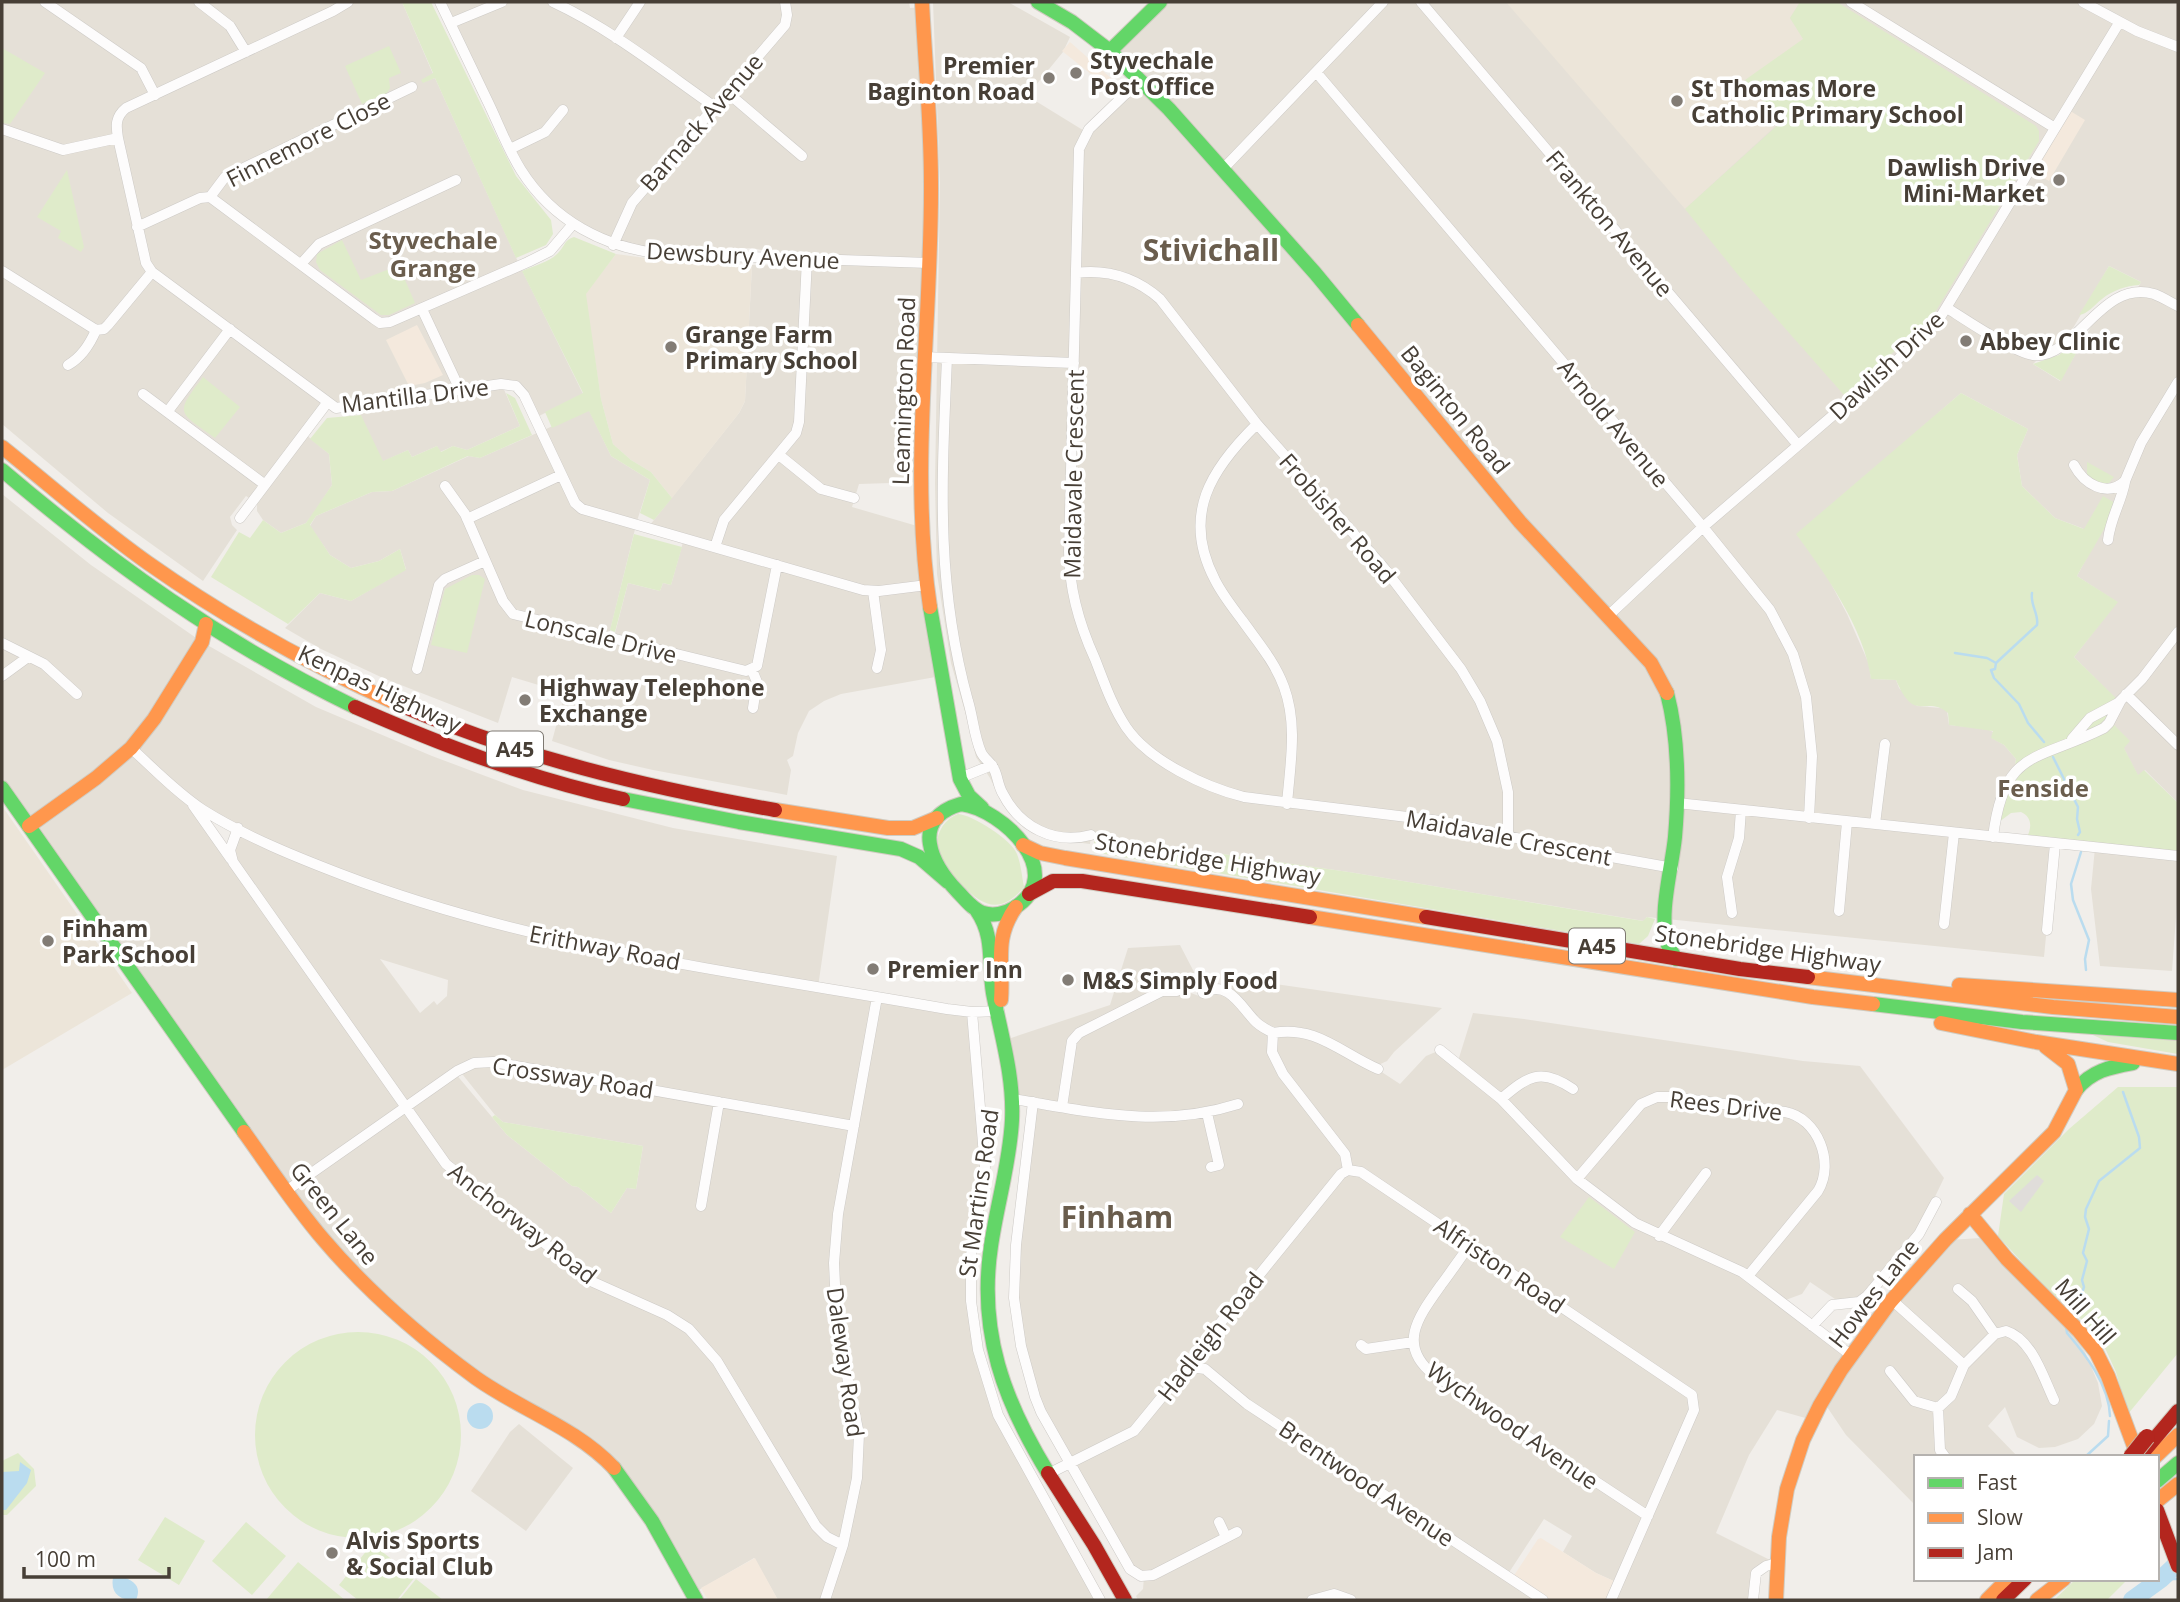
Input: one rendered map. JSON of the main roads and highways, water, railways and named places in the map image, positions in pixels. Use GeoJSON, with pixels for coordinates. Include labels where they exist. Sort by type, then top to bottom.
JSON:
{"type":"FeatureCollection","features":[{"type":"Feature","properties":{"kind":"main road","name":"Leamington Road"},"geometry":{"type":"LineString","coordinates":[[922,2],[931,182],[922,489],[928,585],[960,779],[969,796],[983,809]]}},
{"type":"Feature","properties":{"kind":"main road","name":"Baginton Road"},"geometry":{"type":"LineString","coordinates":[[1038,2],[1072,22],[1110,51],[1223,169],[1315,273],[1503,502],[1644,655],[1667,691],[1676,731],[1677,803],[1673,868],[1665,919],[1668,945],[1676,959]]}},
{"type":"Feature","properties":{"kind":"main road"},"geometry":{"type":"LineString","coordinates":[[1110,51],[1160,2]]}},
{"type":"Feature","properties":{"kind":"main road","name":"Kenpas Highway"},"geometry":{"type":"LineString","coordinates":[[2,447],[168,577],[261,635],[400,706],[536,756],[645,785],[888,828],[914,828],[941,814]]}},
{"type":"Feature","properties":{"kind":"main road","name":"Kenpas Highway"},"geometry":{"type":"LineString","coordinates":[[2,470],[101,552],[147,586],[258,655],[352,705],[480,757],[538,777],[641,804],[901,849],[919,857],[948,882]]}},
{"type":"Feature","properties":{"kind":"main road"},"geometry":{"type":"LineString","coordinates":[[29,826],[96,778],[131,748],[154,719],[202,642],[206,624],[199,609],[157,578],[131,550]]}},
{"type":"Feature","properties":{"kind":"main road"},"geometry":{"type":"LineString","coordinates":[[941,814],[961,804],[983,809],[1023,845],[1033,859],[1036,871],[1029,894],[1016,906],[999,914],[977,911],[948,882],[933,862],[929,846],[930,833],[941,814],[956,794],[960,779]]}},
{"type":"Feature","properties":{"kind":"main road","name":"Green Lane"},"geometry":{"type":"LineString","coordinates":[[2,788],[307,1220],[355,1276],[392,1312],[494,1390],[596,1451],[637,1499],[695,1600]]}},
{"type":"Feature","properties":{"kind":"main road","name":"Stonebridge Highway"},"geometry":{"type":"LineString","coordinates":[[1023,845],[1040,853],[1065,858],[1676,959],[2053,1007],[2178,1017]]}},
{"type":"Feature","properties":{"kind":"main road","name":"Stonebridge Highway"},"geometry":{"type":"LineString","coordinates":[[1029,894],[1053,881],[1082,881],[1662,975],[1870,1004],[2022,1022],[2178,1033]]}},
{"type":"Feature","properties":{"kind":"main road","name":"St Martins Road"},"geometry":{"type":"LineString","coordinates":[[999,1011],[1002,990],[1000,935],[1016,906]]}},
{"type":"Feature","properties":{"kind":"main road","name":"St Martins Road"},"geometry":{"type":"LineString","coordinates":[[977,911],[990,933],[991,976],[1013,1099],[1010,1149],[989,1258],[989,1317],[995,1355],[1007,1398],[1026,1439],[1099,1553],[1125,1600]]}},
{"type":"Feature","properties":{"kind":"main road","name":"Baginton Road"},"geometry":{"type":"LineString","coordinates":[[1638,953],[1654,942],[1665,919]]}},
{"type":"Feature","properties":{"kind":"main road"},"geometry":{"type":"LineString","coordinates":[[1893,988],[1946,985],[2178,1000]]}},
{"type":"Feature","properties":{"kind":"main road","name":"A45"},"geometry":{"type":"LineString","coordinates":[[1870,1004],[1915,1018],[2036,1042],[2178,1065]]}},
{"type":"Feature","properties":{"kind":"main road"},"geometry":{"type":"LineString","coordinates":[[2036,1042],[2066,1060],[2076,1090]]}},
{"type":"Feature","properties":{"kind":"main road"},"geometry":{"type":"LineString","coordinates":[[2076,1090],[2082,1081],[2099,1069],[2150,1060]]}},
{"type":"Feature","properties":{"kind":"main road","name":"Howes Lane"},"geometry":{"type":"LineString","coordinates":[[1776,1600],[1783,1512],[1798,1452],[1819,1407],[1852,1356],[1926,1260],[2051,1135],[2065,1115],[2076,1090]]}},
{"type":"Feature","properties":{"kind":"main road","name":"Mill Hill"},"geometry":{"type":"LineString","coordinates":[[1970,1214],[2014,1266],[2080,1331],[2096,1352],[2146,1450]]}},
{"type":"Feature","properties":{"kind":"main road"},"geometry":{"type":"LineString","coordinates":[[2146,1450],[2178,1402]]}},
{"type":"Feature","properties":{"kind":"main road"},"geometry":{"type":"LineString","coordinates":[[2146,1450],[2178,1411]]}},
{"type":"Feature","properties":{"kind":"main road"},"geometry":{"type":"LineString","coordinates":[[2146,1450],[2178,1436]]}},
{"type":"Feature","properties":{"kind":"main road"},"geometry":{"type":"LineString","coordinates":[[2164,1487],[2178,1463]]}},
{"type":"Feature","properties":{"kind":"main road"},"geometry":{"type":"LineString","coordinates":[[2159,1515],[2178,1566]]}},
{"type":"Feature","properties":{"kind":"main road"},"geometry":{"type":"LineString","coordinates":[[1987,1600],[2006,1581]]}},
{"type":"Feature","properties":{"kind":"main road"},"geometry":{"type":"LineString","coordinates":[[2003,1600],[2023,1581]]}},
{"type":"Feature","properties":{"kind":"main road"},"geometry":{"type":"LineString","coordinates":[[2034,1600],[2052,1581]]}},
{"type":"Feature","properties":{"kind":"main road"},"geometry":{"type":"LineString","coordinates":[[2034,1600],[2061,1581]]}},
{"type":"Feature","properties":{"kind":"water"},"geometry":{"type":"Polygon","coordinates":[[[480,1403],[489,1407],[493,1416],[489,1425],[480,1429],[471,1425],[467,1416],[471,1407],[480,1403]]]}},
{"type":"Feature","properties":{"kind":"water"},"geometry":{"type":"Polygon","coordinates":[[[20,1462],[31,1470],[27,1483],[6,1510],[2,1510],[2,1472],[19,1471],[20,1462]]]}},
{"type":"Feature","properties":{"kind":"water"},"geometry":{"type":"Polygon","coordinates":[[[121,1576],[136,1585],[136,1600],[121,1598],[115,1592],[113,1578],[121,1576]]]}},
{"type":"Feature","properties":{"kind":"waterway"},"geometry":{"type":"LineString","coordinates":[[1996,663],[2037,625],[2032,593]]}},
{"type":"Feature","properties":{"kind":"waterway"},"geometry":{"type":"LineString","coordinates":[[1955,653],[1987,658],[1996,663],[1995,669],[1991,670],[1994,678],[2019,704],[2028,723],[2044,742]]}},
{"type":"Feature","properties":{"kind":"waterway"},"geometry":{"type":"LineString","coordinates":[[2053,757],[2078,807],[2078,835]]}},
{"type":"Feature","properties":{"kind":"waterway"},"geometry":{"type":"LineString","coordinates":[[2081,852],[2071,884],[2073,900],[2089,940],[2086,970]]}},
{"type":"Feature","properties":{"kind":"waterway"},"geometry":{"type":"LineString","coordinates":[[2073,1310],[2084,1287],[2082,1280],[2087,1261],[2083,1253],[2089,1229],[2085,1217],[2086,1209],[2099,1181],[2140,1148],[2139,1137],[2123,1092]]}},
{"type":"Feature","properties":{"kind":"waterway"},"geometry":{"type":"LineString","coordinates":[[2066,1326],[2067,1333],[2089,1361],[2101,1382],[2109,1404],[2110,1416]]}},
{"type":"Feature","properties":{"kind":"waterway"},"geometry":{"type":"LineString","coordinates":[[2087,1455],[2108,1436],[2109,1421]]}},
{"type":"Feature","properties":{"kind":"waterway"},"geometry":{"type":"LineString","coordinates":[[2159,1580],[2178,1563]]}},
{"type":"Feature","properties":{"kind":"waterway"},"geometry":{"type":"LineString","coordinates":[[2161,1579],[2178,1579]]}},
{"type":"Feature","properties":{"kind":"waterway"},"geometry":{"type":"LineString","coordinates":[[2132,1600],[2158,1581]]}},
{"type":"Feature","properties":{"kind":"place","name":"Styvechale Post Office"},"geometry":{"type":"Point","coordinates":[1076,73]}},
{"type":"Feature","properties":{"kind":"place","name":"Premier Baginton Road"},"geometry":{"type":"Point","coordinates":[1049,78]}},
{"type":"Feature","properties":{"kind":"place","name":"St Thomas More Catholic Primary School"},"geometry":{"type":"Point","coordinates":[1677,101]}},
{"type":"Feature","properties":{"kind":"place","name":"Dawlish Drive Mini-Market"},"geometry":{"type":"Point","coordinates":[2059,180]}},
{"type":"Feature","properties":{"kind":"place","name":"Abbey Clinic"},"geometry":{"type":"Point","coordinates":[1966,341]}},
{"type":"Feature","properties":{"kind":"place","name":"Grange Farm Primary School"},"geometry":{"type":"Point","coordinates":[671,347]}},
{"type":"Feature","properties":{"kind":"place","name":"Highway Telephone Exchange"},"geometry":{"type":"Point","coordinates":[525,700]}},
{"type":"Feature","properties":{"kind":"place","name":"Finham Park School"},"geometry":{"type":"Point","coordinates":[48,941]}},
{"type":"Feature","properties":{"kind":"place","name":"Premier Inn"},"geometry":{"type":"Point","coordinates":[873,969]}},
{"type":"Feature","properties":{"kind":"place","name":"M&S Simply Food"},"geometry":{"type":"Point","coordinates":[1068,980]}},
{"type":"Feature","properties":{"kind":"place","name":"Alvis Sports & Social Club"},"geometry":{"type":"Point","coordinates":[332,1553]}},
{"type":"Feature","properties":{"kind":"district","name":"Stivichall"},"geometry":{"type":"Point","coordinates":[1211,249]}},
{"type":"Feature","properties":{"kind":"district","name":"Styvechale Grange"},"geometry":{"type":"Point","coordinates":[433,253]}},
{"type":"Feature","properties":{"kind":"district","name":"Fenside"},"geometry":{"type":"Point","coordinates":[2043,787]}},
{"type":"Feature","properties":{"kind":"district","name":"Finham"},"geometry":{"type":"Point","coordinates":[1117,1216]}}]}
